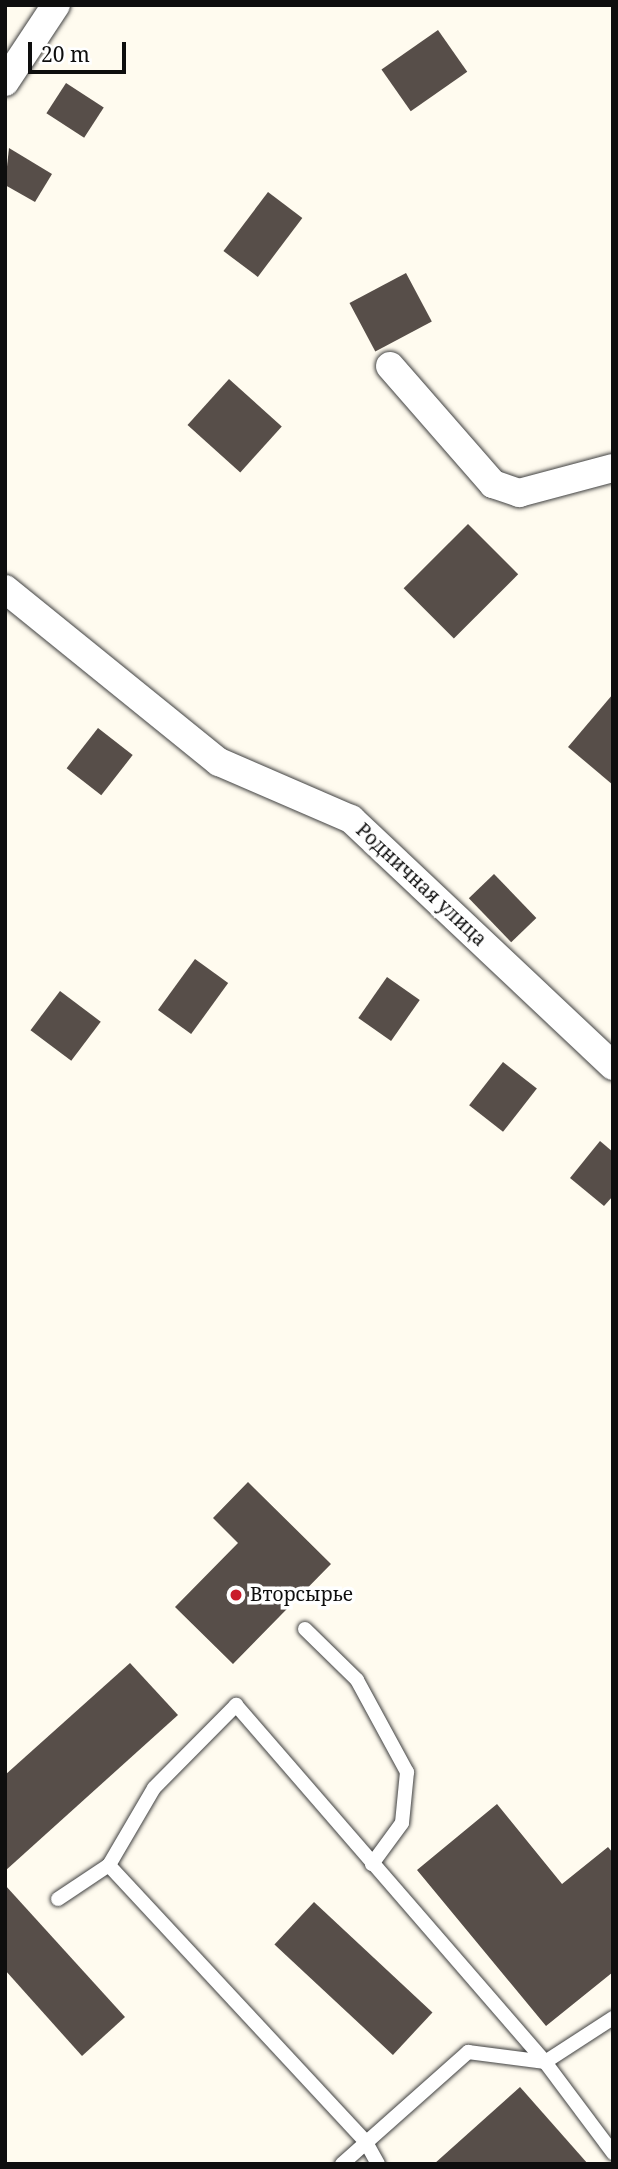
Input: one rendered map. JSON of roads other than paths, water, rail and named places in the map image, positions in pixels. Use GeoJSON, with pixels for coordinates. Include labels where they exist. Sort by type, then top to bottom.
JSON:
{"type":"FeatureCollection","features":[{"type":"Feature","properties":{"kind":"street"},"geometry":{"type":"LineString","coordinates":[[5,82],[56,5]]}},
{"type":"Feature","properties":{"kind":"street"},"geometry":{"type":"LineString","coordinates":[[390,366],[494,484],[519,493],[613,468]]}},
{"type":"Feature","properties":{"kind":"street","name":"Родничная улица"},"geometry":{"type":"LineString","coordinates":[[5,589],[219,762],[351,819],[613,1066]]}},
{"type":"Feature","properties":{"kind":"lane"},"geometry":{"type":"LineString","coordinates":[[305,1629],[357,1680],[407,1772],[401,1823],[372,1864]]}},
{"type":"Feature","properties":{"kind":"lane"},"geometry":{"type":"LineString","coordinates":[[58,1899],[109,1865],[154,1788],[236,1705],[545,2062],[613,2153]]}},
{"type":"Feature","properties":{"kind":"lane"},"geometry":{"type":"LineString","coordinates":[[109,1865],[366,2142],[378,2164]]}},
{"type":"Feature","properties":{"kind":"lane"},"geometry":{"type":"LineString","coordinates":[[342,2164],[468,2052],[545,2062],[613,2018]]}},
{"type":"Feature","properties":{"kind":"place","name":"Вторсырье"},"geometry":{"type":"Point","coordinates":[236,1595]}}]}
